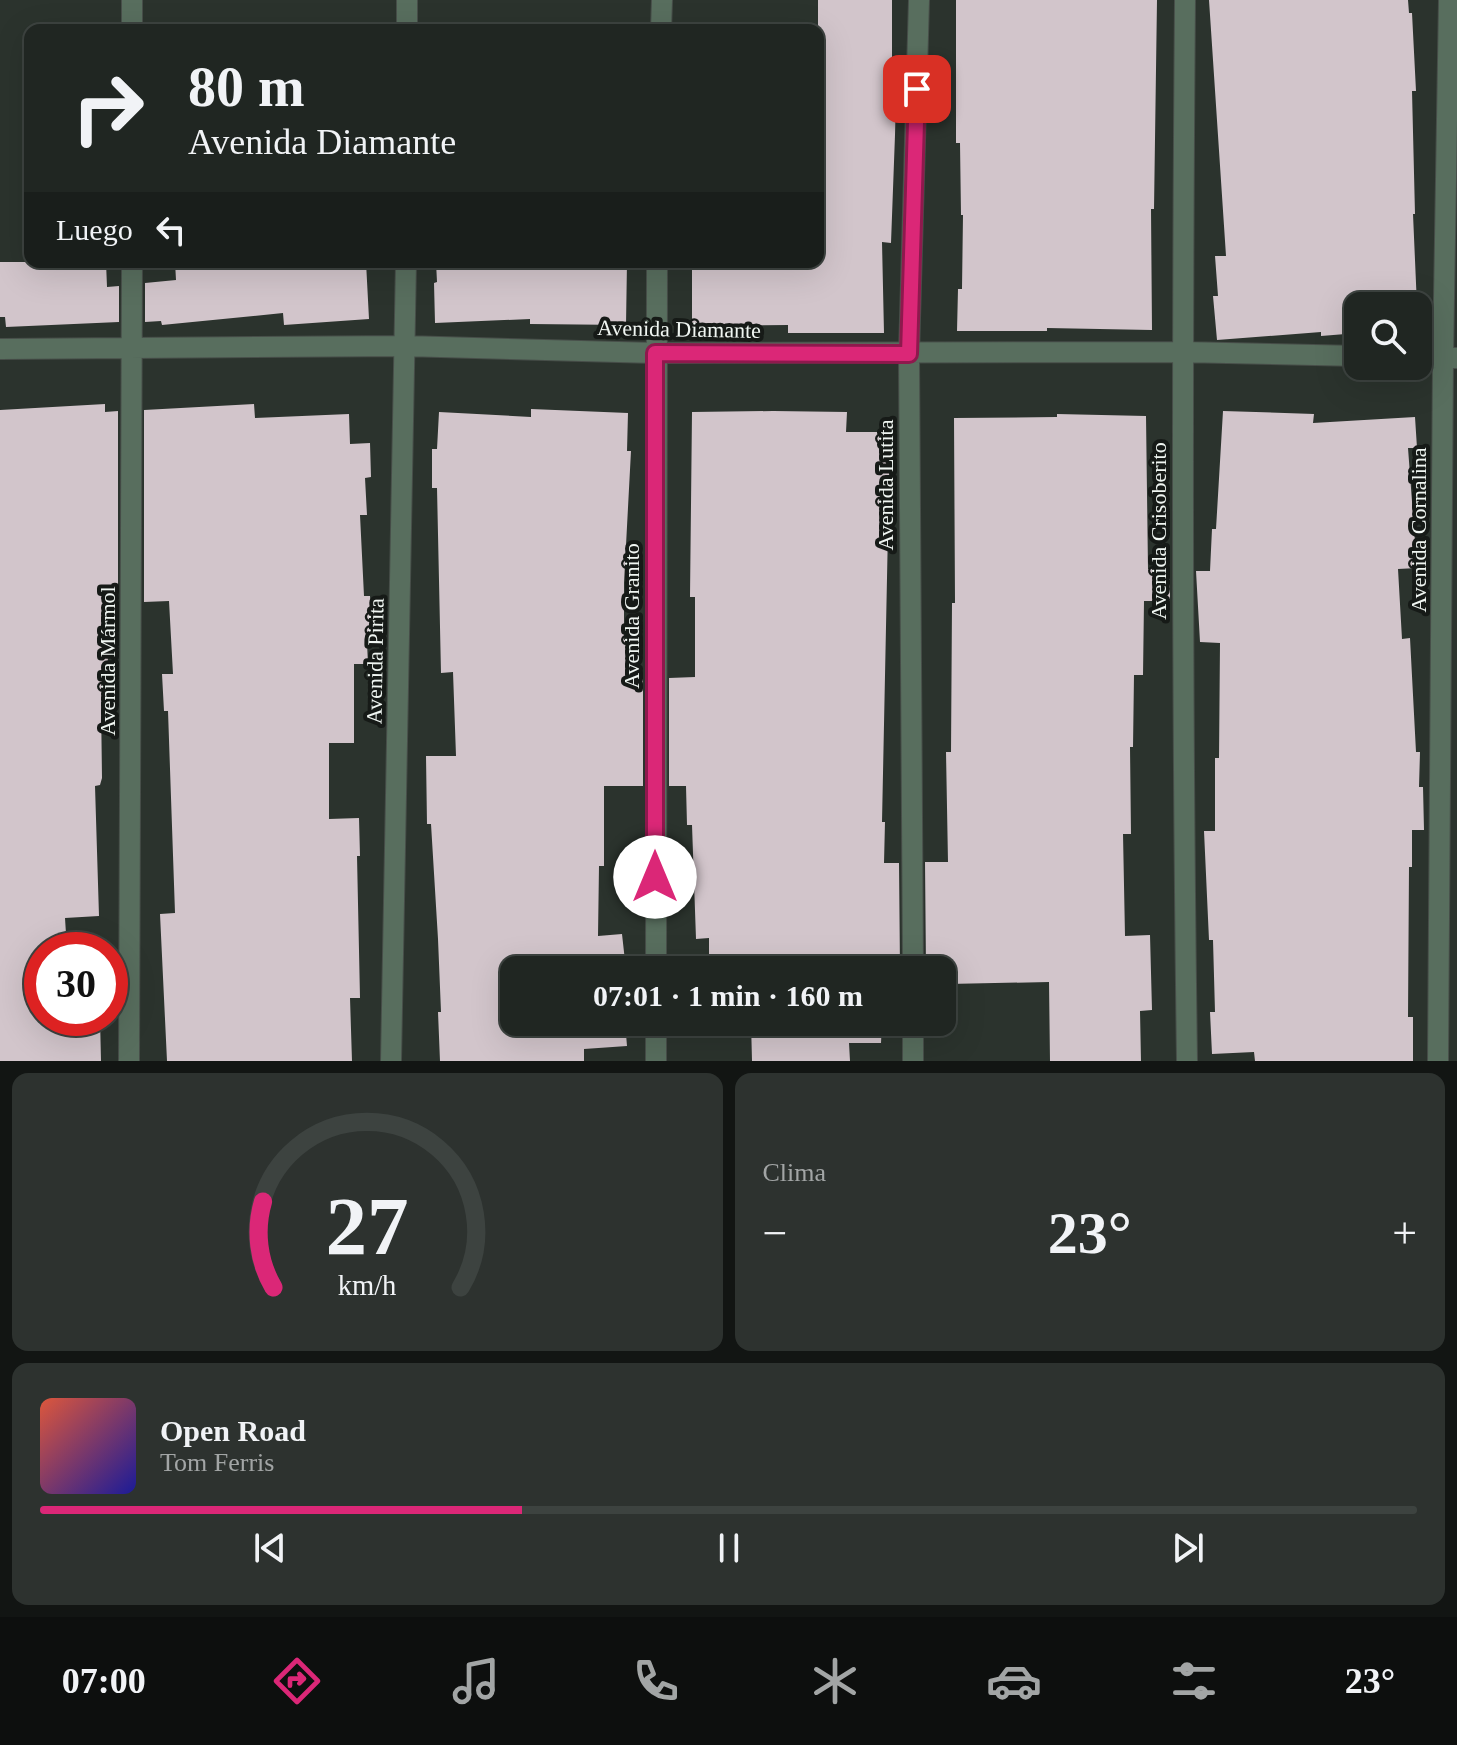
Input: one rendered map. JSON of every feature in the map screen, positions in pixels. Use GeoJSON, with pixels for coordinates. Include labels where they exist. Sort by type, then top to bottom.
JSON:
{"type":"FeatureCollection","features":[{"type":"Feature","properties":{"kind":"street"},"geometry":{"type":"LineString","coordinates":[[132,0],[132,24]]}},
{"type":"Feature","properties":{"kind":"street"},"geometry":{"type":"LineString","coordinates":[[407,0],[407,24]]}},
{"type":"Feature","properties":{"kind":"street"},"geometry":{"type":"LineString","coordinates":[[661,24],[662,0]]}},
{"type":"Feature","properties":{"kind":"street","name":"Avenida Lutita"},"geometry":{"type":"LineString","coordinates":[[913,956],[909,354],[919,0]]}},
{"type":"Feature","properties":{"kind":"street","name":"Avenida Crisoberito"},"geometry":{"type":"LineString","coordinates":[[1185,0],[1182,724],[1187,1061]]}},
{"type":"Feature","properties":{"kind":"street","name":"Avenida Cornalina"},"geometry":{"type":"LineString","coordinates":[[1438,1061],[1450,358],[1449,0]]}},
{"type":"Feature","properties":{"kind":"street","name":"Avenida Mármol"},"geometry":{"type":"LineString","coordinates":[[129,1061],[132,268]]}},
{"type":"Feature","properties":{"kind":"street","name":"Avenida Pirita"},"geometry":{"type":"LineString","coordinates":[[391,1061],[406,268]]}},
{"type":"Feature","properties":{"kind":"street","name":"Avenida Granito"},"geometry":{"type":"LineString","coordinates":[[656,956],[657,268]]}},
{"type":"Feature","properties":{"kind":"street","name":"Avenida Diamante"},"geometry":{"type":"LineString","coordinates":[[0,349],[405,346],[655,353],[1182,352],[1344,356]]}},
{"type":"Feature","properties":{"kind":"street"},"geometry":{"type":"LineString","coordinates":[[656,1036],[656,1061]]}},
{"type":"Feature","properties":{"kind":"street"},"geometry":{"type":"LineString","coordinates":[[913,1036],[913,1061]]}},
{"type":"Feature","properties":{"kind":"building"},"geometry":{"type":"Polygon","coordinates":[[[818,0],[892,0],[892,96],[896,96],[891,243],[882,242],[884,333],[788,333],[788,325],[692,326],[692,268],[824,268],[824,24],[818,24],[818,0]]]}},
{"type":"Feature","properties":{"kind":"building"},"geometry":{"type":"Polygon","coordinates":[[[956,0],[1157,0],[1154,209],[1151,209],[1152,330],[1047,328],[1047,331],[957,331],[958,289],[962,289],[963,215],[960,143],[956,143],[956,0]]]}},
{"type":"Feature","properties":{"kind":"building"},"geometry":{"type":"Polygon","coordinates":[[[1209,0],[1408,0],[1409,13],[1412,13],[1416,91],[1412,91],[1416,292],[1344,292],[1344,334],[1321,336],[1321,332],[1217,340],[1213,296],[1218,296],[1215,256],[1226,256],[1209,0]]]}},
{"type":"Feature","properties":{"kind":"building"},"geometry":{"type":"Polygon","coordinates":[[[0,262],[24,262],[24,268],[106,268],[107,287],[119,286],[119,322],[6,327],[5,317],[0,317],[0,262]]]}},
{"type":"Feature","properties":{"kind":"building"},"geometry":{"type":"Polygon","coordinates":[[[175,268],[366,268],[369,319],[284,325],[283,313],[162,325],[161,321],[145,322],[145,283],[176,280],[175,268]]]}},
{"type":"Feature","properties":{"kind":"building"},"geometry":{"type":"Polygon","coordinates":[[[436,268],[627,268],[626,325],[530,324],[530,319],[435,323],[434,283],[437,282],[436,268]]]}},
{"type":"Feature","properties":{"kind":"building"},"geometry":{"type":"Polygon","coordinates":[[[105,404],[105,412],[118,411],[118,603],[105,604],[110,702],[101,702],[102,778],[100,785],[95,786],[99,916],[65,918],[66,932],[24,932],[24,1036],[100,1036],[101,1061],[0,1061],[0,410],[105,404]]]}},
{"type":"Feature","properties":{"kind":"building"},"geometry":{"type":"Polygon","coordinates":[[[254,404],[255,418],[349,414],[350,444],[370,443],[371,477],[365,478],[367,515],[360,515],[364,596],[370,596],[373,642],[367,643],[368,664],[354,664],[354,743],[329,743],[329,819],[359,818],[360,998],[350,998],[352,1061],[167,1061],[160,914],[175,913],[168,711],[164,711],[162,674],[173,674],[169,601],[144,602],[144,410],[254,404]]]}},
{"type":"Feature","properties":{"kind":"building"},"geometry":{"type":"Polygon","coordinates":[[[531,409],[628,413],[627,451],[631,451],[624,640],[627,678],[643,678],[643,786],[604,786],[604,866],[599,866],[598,936],[622,934],[624,956],[500,956],[500,1036],[626,1036],[627,1046],[584,1049],[584,1061],[440,1061],[438,939],[431,824],[427,824],[426,756],[456,756],[453,672],[441,673],[437,488],[432,488],[432,449],[437,449],[439,412],[531,417],[531,409]]]}},
{"type":"Feature","properties":{"kind":"building"},"geometry":{"type":"Polygon","coordinates":[[[1223,411],[1314,414],[1313,423],[1415,417],[1417,448],[1408,448],[1417,568],[1398,569],[1402,639],[1410,638],[1416,752],[1420,752],[1419,787],[1423,787],[1424,830],[1412,830],[1412,867],[1409,867],[1408,1017],[1413,1017],[1413,1061],[1255,1061],[1254,1052],[1212,1054],[1210,1012],[1215,1012],[1213,940],[1209,940],[1204,831],[1215,831],[1220,643],[1200,642],[1196,571],[1210,571],[1212,529],[1216,529],[1223,411]]]}},
{"type":"Feature","properties":{"kind":"building"},"geometry":{"type":"Polygon","coordinates":[[[692,412],[847,412],[846,432],[890,432],[882,822],[885,822],[884,863],[899,863],[900,956],[709,956],[709,938],[696,939],[692,825],[687,825],[686,786],[669,786],[669,678],[695,677],[695,597],[690,597],[692,412]]]}},
{"type":"Feature","properties":{"kind":"building"},"geometry":{"type":"Polygon","coordinates":[[[1057,414],[1146,416],[1148,569],[1170,570],[1170,601],[1144,601],[1143,675],[1134,675],[1133,747],[1130,747],[1131,834],[1123,834],[1125,936],[1150,935],[1152,1010],[1140,1011],[1141,1061],[1050,1061],[1049,982],[956,984],[956,956],[926,956],[925,862],[948,862],[946,752],[951,752],[952,603],[955,603],[954,418],[1057,417],[1057,414]]]}},
{"type":"Feature","properties":{"kind":"building"},"geometry":{"type":"Polygon","coordinates":[[[751,1036],[881,1036],[881,1043],[849,1043],[850,1061],[752,1061],[751,1036]]]}},
{"type":"Feature","properties":{"kind":"route"},"geometry":{"type":"LineString","coordinates":[[655,877],[655,353],[909,354],[917,89]]}}]}
